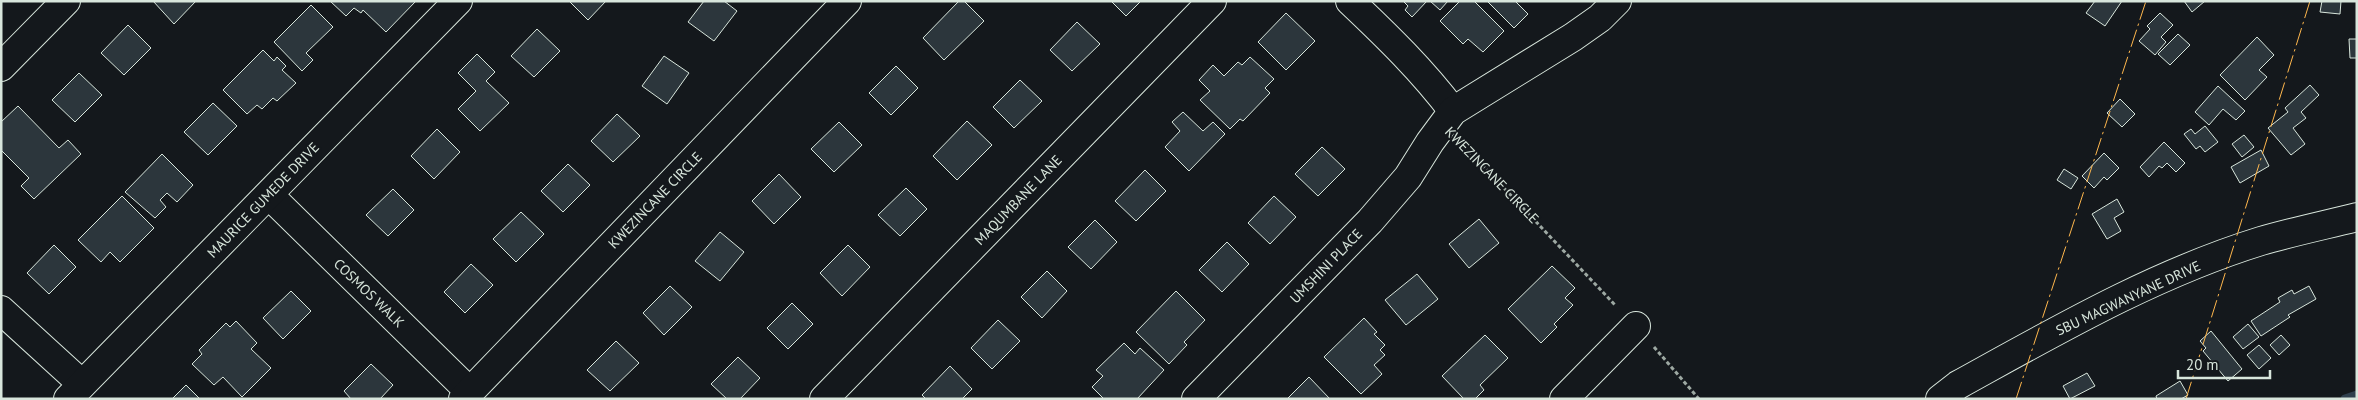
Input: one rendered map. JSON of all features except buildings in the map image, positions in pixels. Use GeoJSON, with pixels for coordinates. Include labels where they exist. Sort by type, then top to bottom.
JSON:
{"type":"FeatureCollection","features":[{"type":"Feature","properties":{"kind":"street"},"geometry":{"type":"LineString","coordinates":[[1,67],[66,1]]}},
{"type":"Feature","properties":{"kind":"street","name":"MAURICE GUMEDE DRIVE"},"geometry":{"type":"LineString","coordinates":[[75,392],[458,1]]}},
{"type":"Feature","properties":{"kind":"street","name":"KWEZINCANE CIRCLE"},"geometry":{"type":"LineString","coordinates":[[466,395],[847,1]]}},
{"type":"Feature","properties":{"kind":"street","name":"MAQUMBANE LANE"},"geometry":{"type":"LineString","coordinates":[[824,399],[1212,1]]}},
{"type":"Feature","properties":{"kind":"street","name":"KWEZINCANE CIRCLE"},"geometry":{"type":"LineString","coordinates":[[1350,1],[1406,54],[1434,85],[1448,117]]}},
{"type":"Feature","properties":{"kind":"street"},"geometry":{"type":"LineString","coordinates":[[1448,117],[1573,37],[1600,18],[1617,1]]}},
{"type":"Feature","properties":{"kind":"street","name":"UMSHINI PLACE"},"geometry":{"type":"LineString","coordinates":[[1196,399],[1370,221],[1408,177],[1448,117]]}},
{"type":"Feature","properties":{"kind":"street","name":"COSMOS WALK"},"geometry":{"type":"LineString","coordinates":[[269,195],[466,395]]}},
{"type":"Feature","properties":{"kind":"street","name":"SBU MAGWANYANE DRIVE"},"geometry":{"type":"LineString","coordinates":[[1940,399],[1958,385],[2082,317],[2171,275],[2260,241],[2357,217]]}},
{"type":"Feature","properties":{"kind":"street"},"geometry":{"type":"LineString","coordinates":[[1,310],[75,392]]}},
{"type":"Feature","properties":{"kind":"street"},"geometry":{"type":"LineString","coordinates":[[1564,399],[1636,326]]}},
{"type":"Feature","properties":{"kind":"path","name":"KWEZINCANE CIRCLE"},"geometry":{"type":"LineString","coordinates":[[1448,117],[1699,399]]}},
{"type":"Feature","properties":{"kind":"waterway"},"geometry":{"type":"LineString","coordinates":[[2345,399],[2357,395]]}},
{"type":"Feature","properties":{"kind":"power"},"geometry":{"type":"LineString","coordinates":[[2016,399],[2146,1]]}},
{"type":"Feature","properties":{"kind":"power"},"geometry":{"type":"LineString","coordinates":[[2186,399],[2310,1]]}}]}
